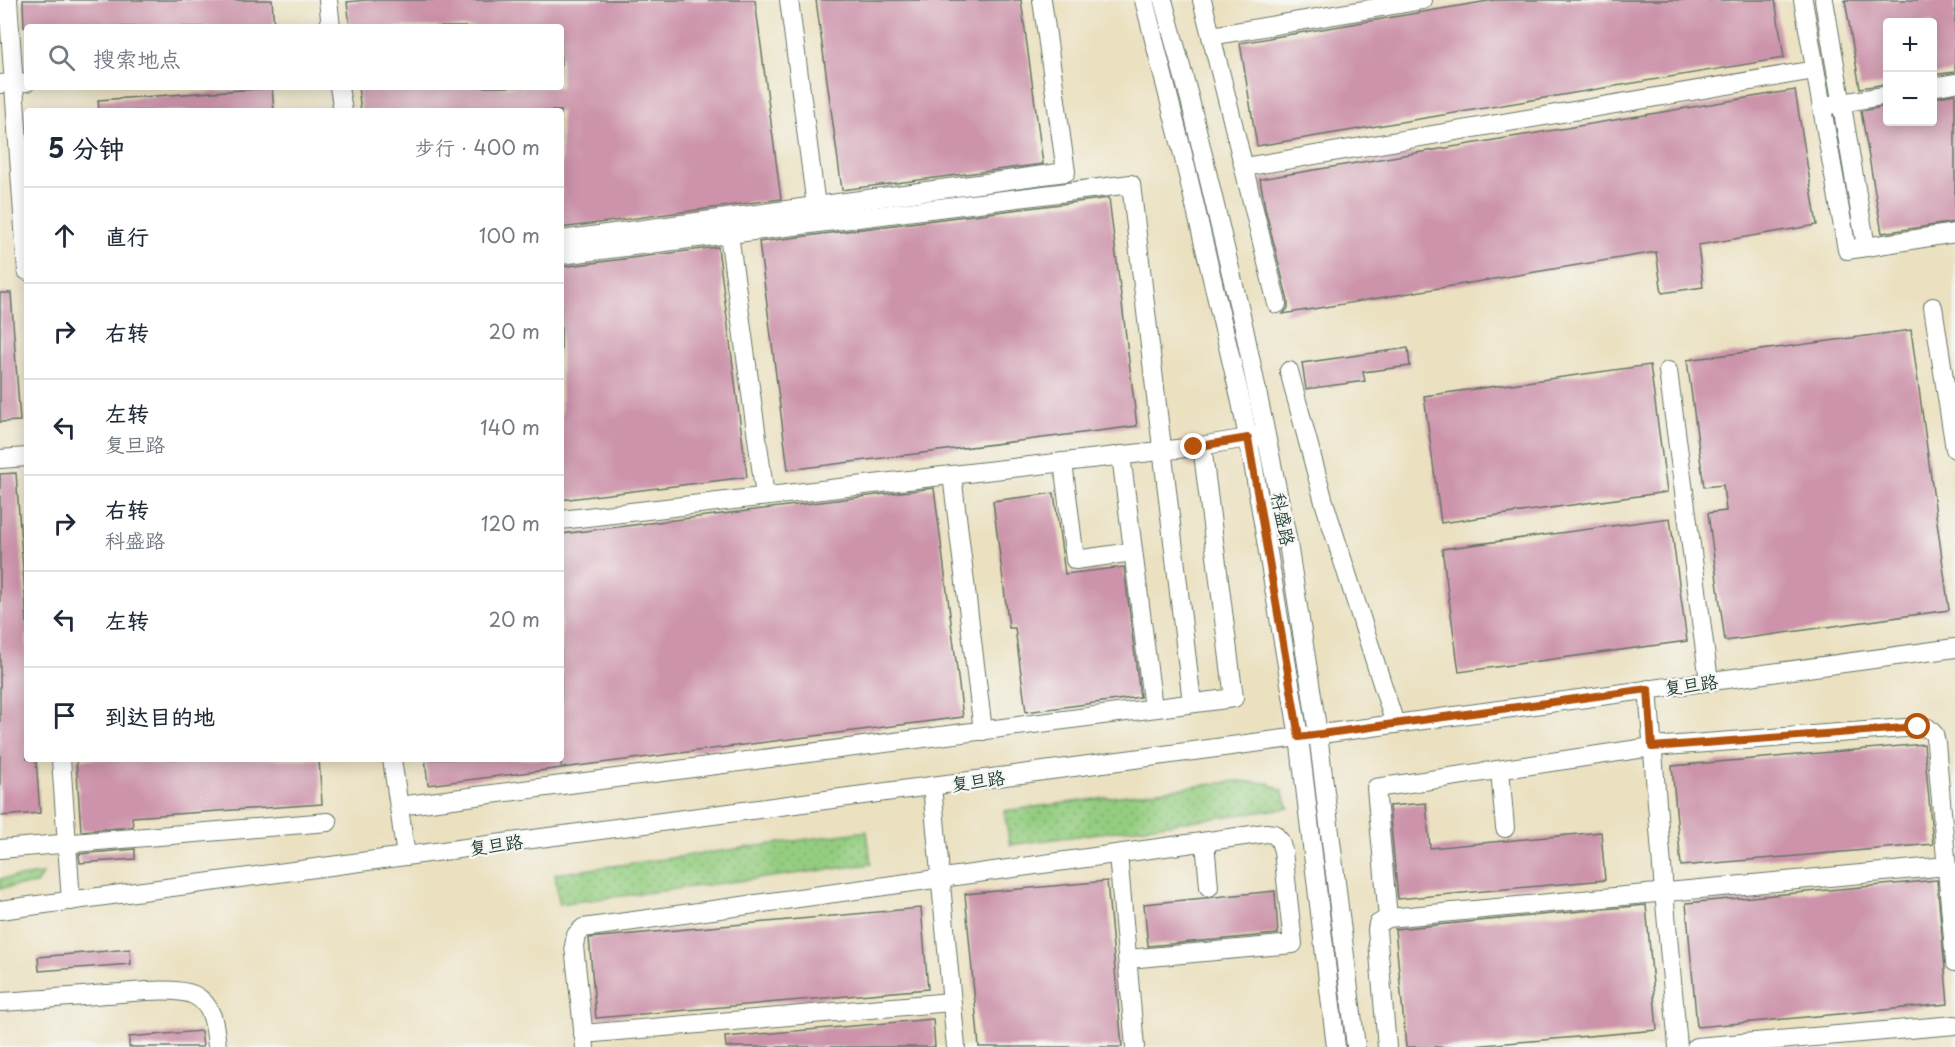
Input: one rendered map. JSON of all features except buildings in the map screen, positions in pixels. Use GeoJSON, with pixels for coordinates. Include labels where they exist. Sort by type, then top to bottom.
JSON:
{"type":"FeatureCollection","features":[{"type":"Feature","properties":{"kind":"street"},"geometry":{"type":"LineString","coordinates":[[8,0],[24,228]]}},
{"type":"Feature","properties":{"kind":"street"},"geometry":{"type":"LineString","coordinates":[[328,0],[331,24]]}},
{"type":"Feature","properties":{"kind":"street"},"geometry":{"type":"LineString","coordinates":[[789,0],[816,206]]}},
{"type":"Feature","properties":{"kind":"street"},"geometry":{"type":"LineString","coordinates":[[564,240],[1066,172],[1042,0]]}},
{"type":"Feature","properties":{"kind":"street","name":"科盛路"},"geometry":{"type":"LineString","coordinates":[[1144,0],[1181,146],[1248,438],[1299,737],[1336,1047]]}},
{"type":"Feature","properties":{"kind":"street","name":"科盛路"},"geometry":{"type":"LineString","coordinates":[[1163,0],[1190,100],[1244,328],[1287,537],[1318,734],[1356,1047]]}},
{"type":"Feature","properties":{"kind":"street"},"geometry":{"type":"LineString","coordinates":[[1202,0],[1276,304]]}},
{"type":"Feature","properties":{"kind":"street"},"geometry":{"type":"LineString","coordinates":[[1211,36],[1423,0]]}},
{"type":"Feature","properties":{"kind":"street"},"geometry":{"type":"LineString","coordinates":[[1803,0],[1846,250],[1955,233]]}},
{"type":"Feature","properties":{"kind":"street"},"geometry":{"type":"LineString","coordinates":[[1824,0],[1866,247]]}},
{"type":"Feature","properties":{"kind":"street"},"geometry":{"type":"LineString","coordinates":[[1244,167],[1815,70]]}},
{"type":"Feature","properties":{"kind":"street"},"geometry":{"type":"LineString","coordinates":[[1937,86],[1955,83]]}},
{"type":"Feature","properties":{"kind":"street"},"geometry":{"type":"LineString","coordinates":[[339,90],[342,108]]}},
{"type":"Feature","properties":{"kind":"street"},"geometry":{"type":"LineString","coordinates":[[1822,107],[1883,96]]}},
{"type":"Feature","properties":{"kind":"street"},"geometry":{"type":"LineString","coordinates":[[564,255],[1131,184],[1192,703]]}},
{"type":"Feature","properties":{"kind":"street"},"geometry":{"type":"LineString","coordinates":[[729,234],[765,496]]}},
{"type":"Feature","properties":{"kind":"street"},"geometry":{"type":"LineString","coordinates":[[1933,307],[1955,449]]}},
{"type":"Feature","properties":{"kind":"street"},"geometry":{"type":"LineString","coordinates":[[1289,371],[1324,502],[1395,724]]}},
{"type":"Feature","properties":{"kind":"street"},"geometry":{"type":"LineString","coordinates":[[1668,371],[1709,681]]}},
{"type":"Feature","properties":{"kind":"street"},"geometry":{"type":"LineString","coordinates":[[564,520],[1163,451],[1267,434]]}},
{"type":"Feature","properties":{"kind":"street"},"geometry":{"type":"LineString","coordinates":[[399,806],[1234,698],[1202,446]]}},
{"type":"Feature","properties":{"kind":"street"},"geometry":{"type":"LineString","coordinates":[[1121,455],[1153,708]]}},
{"type":"Feature","properties":{"kind":"street"},"geometry":{"type":"LineString","coordinates":[[0,459],[24,457]]}},
{"type":"Feature","properties":{"kind":"street"},"geometry":{"type":"LineString","coordinates":[[1063,462],[1075,560],[1134,552]]}},
{"type":"Feature","properties":{"kind":"street"},"geometry":{"type":"LineString","coordinates":[[952,475],[983,731]]}},
{"type":"Feature","properties":{"kind":"street","name":"复旦路"},"geometry":{"type":"LineString","coordinates":[[0,910],[1955,648]]}},
{"type":"Feature","properties":{"kind":"street"},"geometry":{"type":"LineString","coordinates":[[1648,689],[1678,1047]]}},
{"type":"Feature","properties":{"kind":"street"},"geometry":{"type":"LineString","coordinates":[[1388,918],[1376,788],[1652,747],[1929,728],[1934,734],[1936,743],[1955,962]]}},
{"type":"Feature","properties":{"kind":"street"},"geometry":{"type":"LineString","coordinates":[[61,762],[71,901]]}},
{"type":"Feature","properties":{"kind":"street"},"geometry":{"type":"LineString","coordinates":[[392,762],[406,856]]}},
{"type":"Feature","properties":{"kind":"street"},"geometry":{"type":"LineString","coordinates":[[1500,770],[1505,828]]}},
{"type":"Feature","properties":{"kind":"street"},"geometry":{"type":"LineString","coordinates":[[932,786],[956,1047]]}},
{"type":"Feature","properties":{"kind":"street"},"geometry":{"type":"LineString","coordinates":[[0,849],[328,822]]}},
{"type":"Feature","properties":{"kind":"street"},"geometry":{"type":"LineString","coordinates":[[951,1002],[584,1041],[574,946],[576,935],[583,928],[1266,833],[1274,834],[1280,840],[1293,944],[1128,959]]}},
{"type":"Feature","properties":{"kind":"street"},"geometry":{"type":"LineString","coordinates":[[1204,842],[1209,886]]}},
{"type":"Feature","properties":{"kind":"street"},"geometry":{"type":"LineString","coordinates":[[1118,854],[1135,1047]]}},
{"type":"Feature","properties":{"kind":"street"},"geometry":{"type":"LineString","coordinates":[[1387,1047],[1377,930],[1378,924],[1388,918],[1947,866]]}},
{"type":"Feature","properties":{"kind":"street"},"geometry":{"type":"LineString","coordinates":[[0,1002],[181,991],[195,995],[212,1014],[217,1047]]}},
{"type":"Feature","properties":{"kind":"street"},"geometry":{"type":"LineString","coordinates":[[1696,1047],[1955,1025]]}},
{"type":"Feature","properties":{"kind":"green space"},"geometry":{"type":"Polygon","coordinates":[[[1236,781],[1268,783],[1282,791],[1289,808],[1010,845],[1004,811],[1236,781]]]}},
{"type":"Feature","properties":{"kind":"green space"},"geometry":{"type":"Polygon","coordinates":[[[867,831],[871,864],[559,904],[555,874],[867,831]]]}},
{"type":"Feature","properties":{"kind":"green space"},"geometry":{"type":"Polygon","coordinates":[[[43,874],[36,884],[0,888],[0,879],[43,874]]]}},
{"type":"Feature","properties":{"kind":"route"},"geometry":{"type":"LineString","coordinates":[[1194,447],[1248,438],[1299,737],[1648,689],[1652,747],[1918,727]]}}]}
